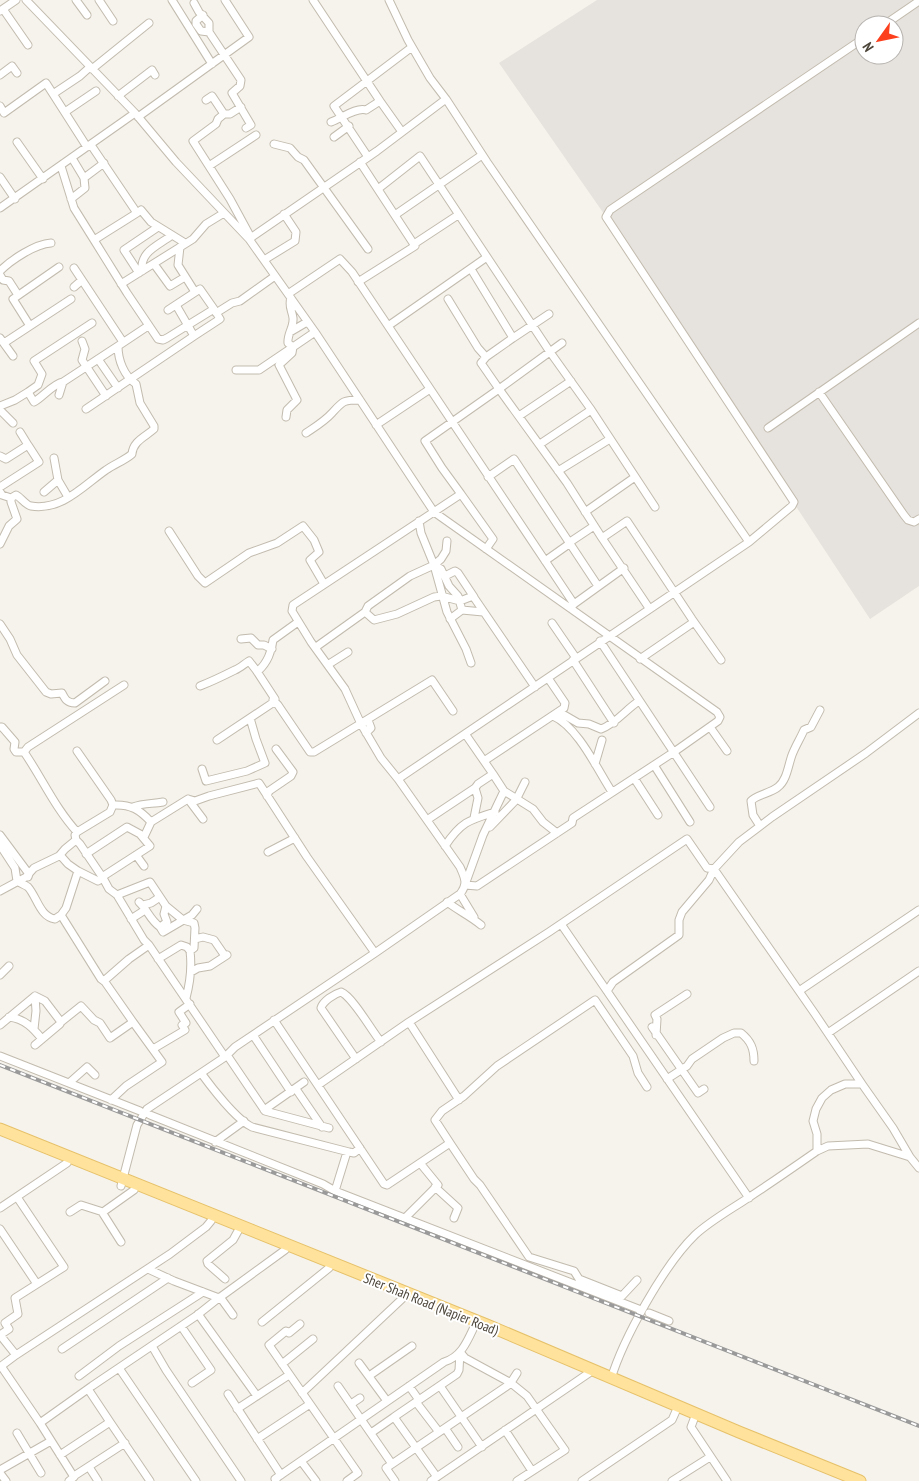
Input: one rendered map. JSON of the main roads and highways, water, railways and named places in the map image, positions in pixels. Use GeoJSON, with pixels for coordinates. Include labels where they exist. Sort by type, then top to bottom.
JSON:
{"type":"FeatureCollection","features":[{"type":"Feature","properties":{"kind":"main road","name":"Sher Shah Road (Napier Road)"},"geometry":{"type":"LineString","coordinates":[[0,1130],[122,1182],[611,1380],[738,1434],[840,1481]]}},
{"type":"Feature","properties":{"kind":"main road","name":"Sher Shah Road (Napier Road)"},"geometry":{"type":"LineString","coordinates":[[0,1135],[67,1163],[122,1182],[134,1190],[238,1232],[404,1296]]}},
{"type":"Feature","properties":{"kind":"main road","name":"Sher Shah Road (Napier Road)"},"geometry":{"type":"LineString","coordinates":[[482,1328],[589,1373],[611,1380],[694,1420],[738,1434],[860,1481]]}},
{"type":"Feature","properties":{"kind":"railway"},"geometry":{"type":"LineString","coordinates":[[0,1065],[919,1426]]}}]}
